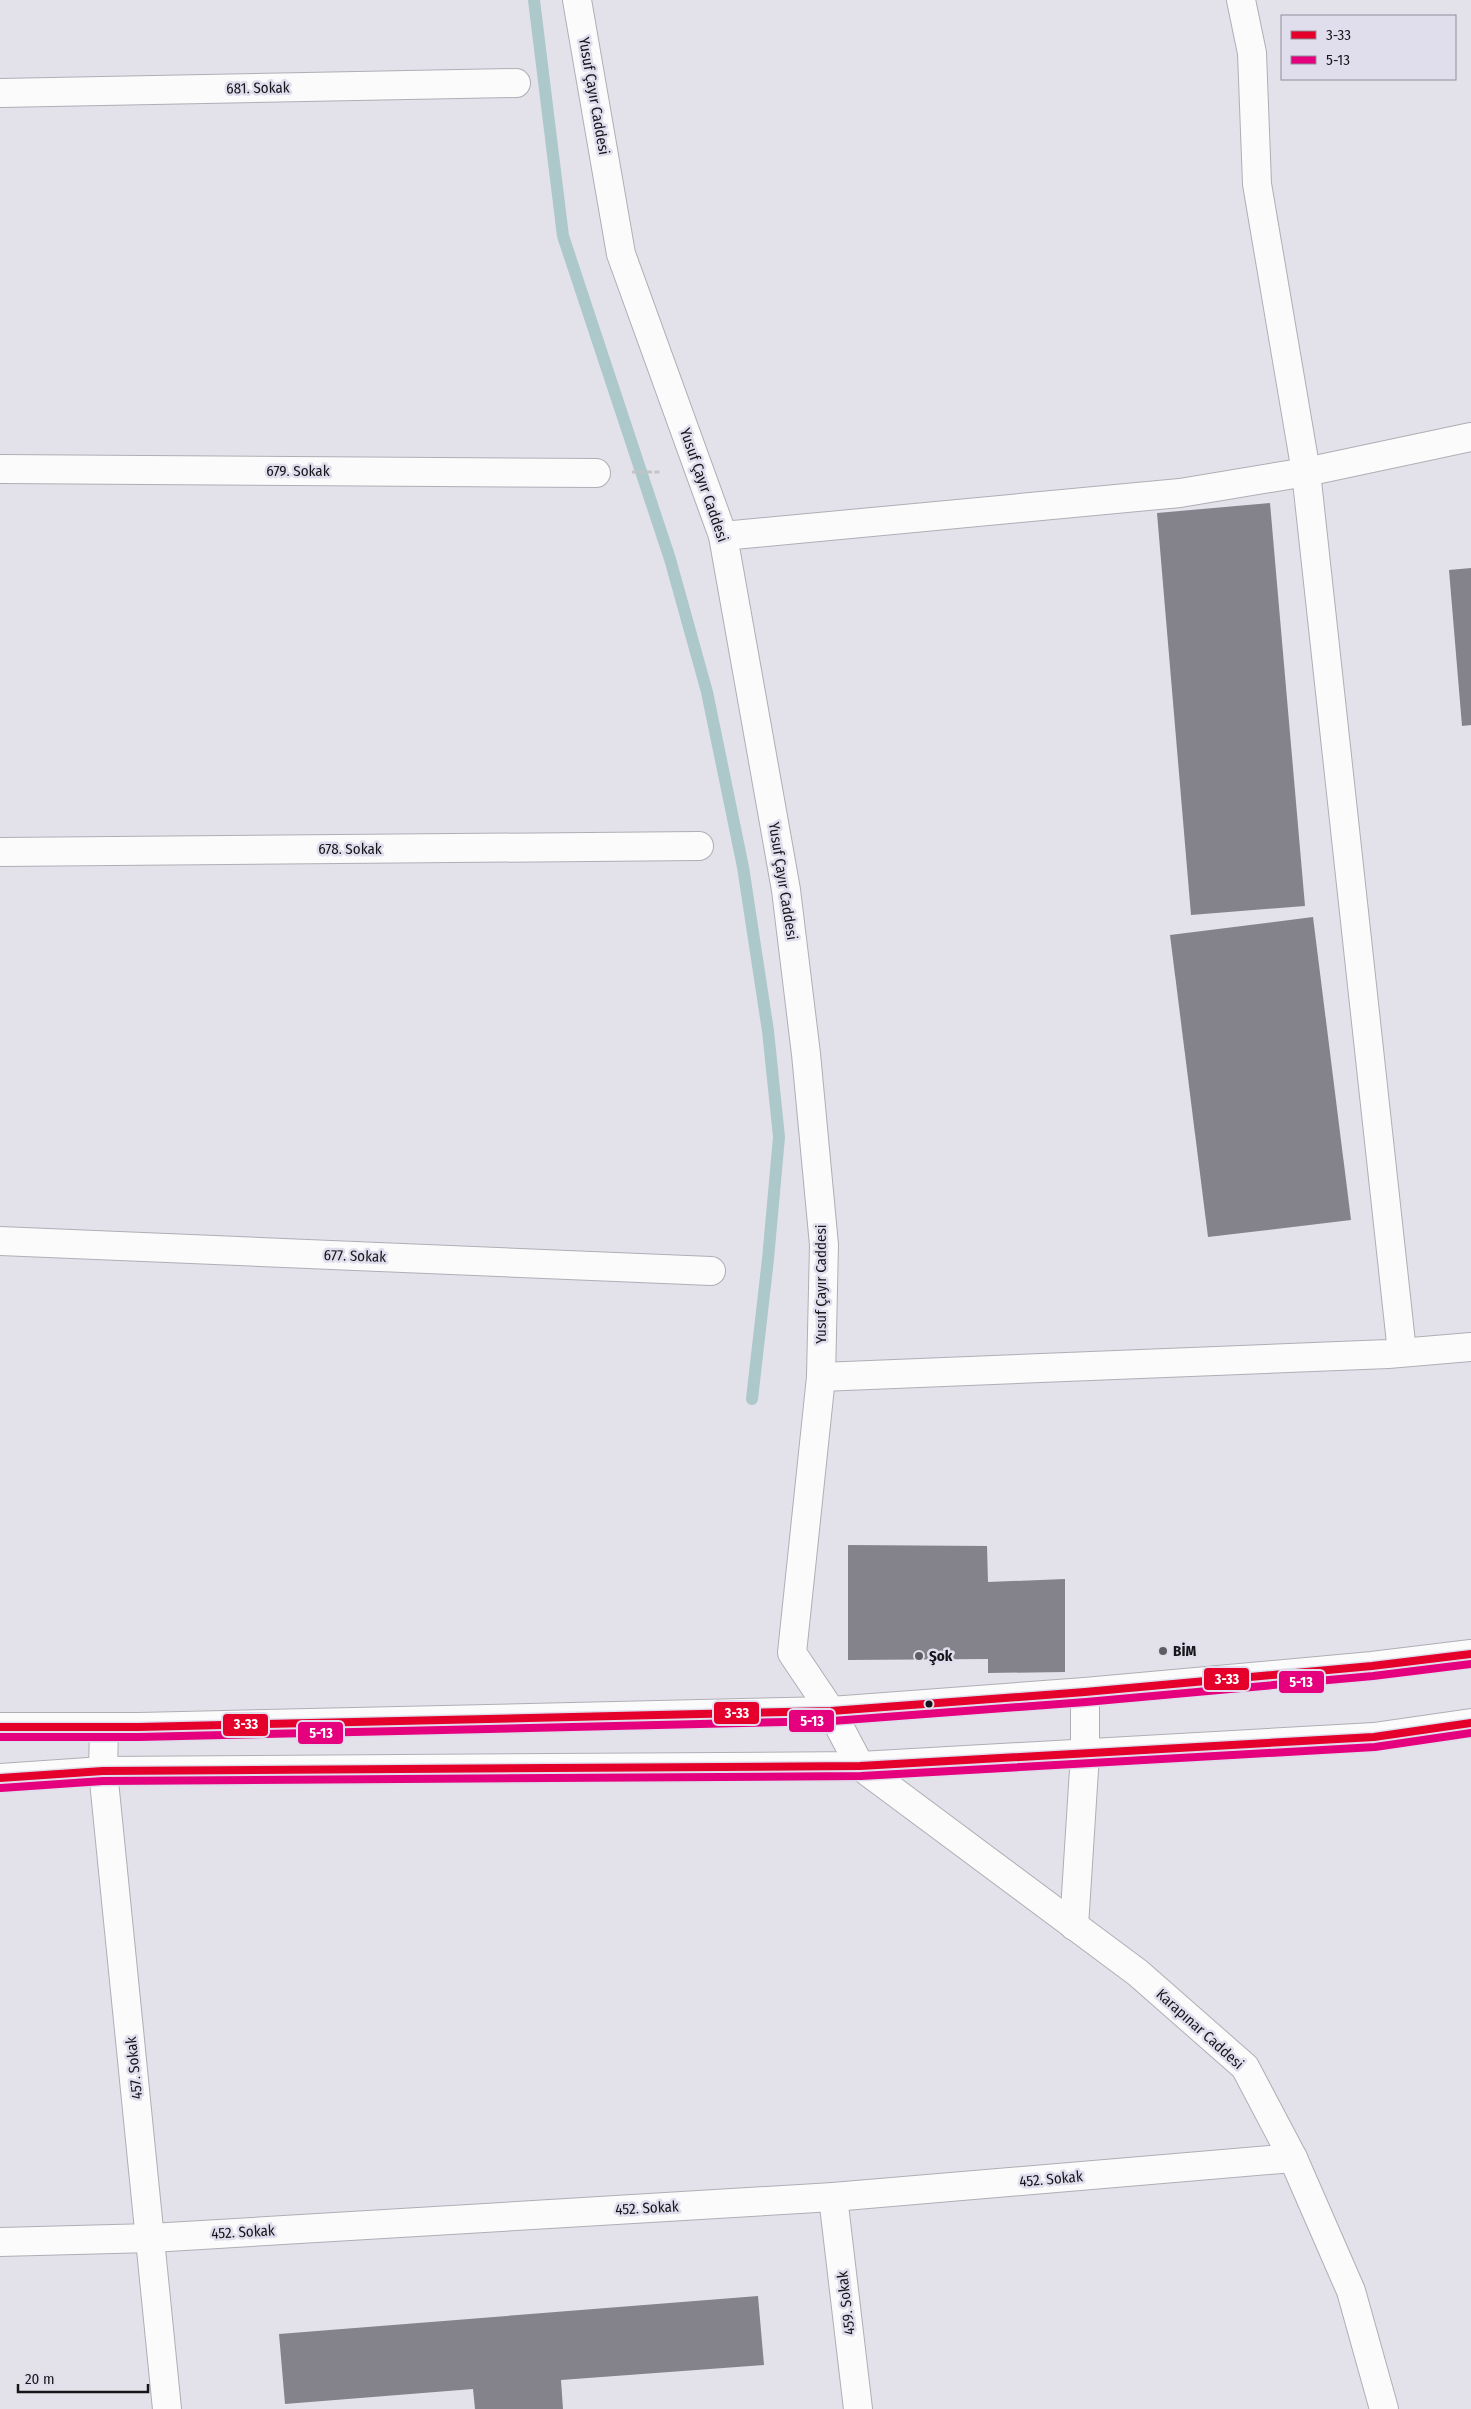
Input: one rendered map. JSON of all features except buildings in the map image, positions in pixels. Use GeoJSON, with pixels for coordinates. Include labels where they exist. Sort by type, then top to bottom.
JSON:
{"type":"FeatureCollection","features":[{"type":"Feature","properties":{"kind":"street","name":"Yusuf Çayır Caddesi"},"geometry":{"type":"LineString","coordinates":[[577,0],[621,254],[723,536],[786,890],[806,1054],[824,1245],[821,1377],[792,1653],[831,1711],[860,1766]]}},
{"type":"Feature","properties":{"kind":"street"},"geometry":{"type":"LineString","coordinates":[[1241,0],[1252,53],[1257,184],[1306,472],[1402,1352]]}},
{"type":"Feature","properties":{"kind":"street","name":"681. Sokak"},"geometry":{"type":"LineString","coordinates":[[0,92],[516,83]]}},
{"type":"Feature","properties":{"kind":"street"},"geometry":{"type":"LineString","coordinates":[[723,536],[1180,493],[1306,472],[1471,437]]}},
{"type":"Feature","properties":{"kind":"street","name":"679. Sokak"},"geometry":{"type":"LineString","coordinates":[[0,469],[596,473]]}},
{"type":"Feature","properties":{"kind":"street","name":"678. Sokak"},"geometry":{"type":"LineString","coordinates":[[0,852],[699,846]]}},
{"type":"Feature","properties":{"kind":"street","name":"677. Sokak"},"geometry":{"type":"LineString","coordinates":[[0,1241],[711,1271]]}},
{"type":"Feature","properties":{"kind":"street"},"geometry":{"type":"LineString","coordinates":[[821,1377],[1402,1352],[1471,1347]]}},
{"type":"Feature","properties":{"kind":"street"},"geometry":{"type":"LineString","coordinates":[[0,1727],[104,1727],[831,1711],[1085,1692],[1372,1666],[1471,1654]]}},
{"type":"Feature","properties":{"kind":"street"},"geometry":{"type":"LineString","coordinates":[[1074,1926],[1085,1754],[1085,1692]]}},
{"type":"Feature","properties":{"kind":"street"},"geometry":{"type":"LineString","coordinates":[[0,1778],[103,1771],[860,1766],[1374,1737],[1471,1723]]}},
{"type":"Feature","properties":{"kind":"street","name":"457. Sokak"},"geometry":{"type":"LineString","coordinates":[[104,1727],[103,1771],[167,2409]]}},
{"type":"Feature","properties":{"kind":"street","name":"Karapınar Caddesi"},"geometry":{"type":"LineString","coordinates":[[860,1766],[1138,1973],[1245,2067],[1293,2158],[1351,2290],[1384,2409]]}},
{"type":"Feature","properties":{"kind":"street","name":"452. Sokak"},"geometry":{"type":"LineString","coordinates":[[0,2242],[151,2238],[833,2197],[1293,2158]]}},
{"type":"Feature","properties":{"kind":"street","name":"459. Sokak"},"geometry":{"type":"LineString","coordinates":[[833,2197],[858,2409]]}},
{"type":"Feature","properties":{"kind":"path"},"geometry":{"type":"LineString","coordinates":[[628,473],[663,472]]}},
{"type":"Feature","properties":{"kind":"waterway"},"geometry":{"type":"LineString","coordinates":[[534,0],[563,236],[670,559],[707,692],[743,867],[768,1031],[779,1137],[768,1259],[752,1399]]}},
{"type":"Feature","properties":{"kind":"transit line","name":"3-33"},"geometry":{"type":"LineString","coordinates":[[0,1727],[139,1727],[831,1711],[1085,1692],[1372,1666],[1471,1654]]}},
{"type":"Feature","properties":{"kind":"transit line","name":"5-13"},"geometry":{"type":"LineString","coordinates":[[0,1737],[139,1737],[832,1721],[1086,1702],[1373,1676],[1471,1664]]}},
{"type":"Feature","properties":{"kind":"transit line","name":"3-33"},"geometry":{"type":"LineString","coordinates":[[0,1778],[103,1771],[860,1766],[1374,1737],[1471,1723]]}},
{"type":"Feature","properties":{"kind":"transit line","name":"5-13"},"geometry":{"type":"LineString","coordinates":[[1,1788],[103,1781],[861,1776],[1375,1747],[1471,1733]]}},
{"type":"Feature","properties":{"kind":"place","name":"BİM"},"geometry":{"type":"Point","coordinates":[1163,1651]}},
{"type":"Feature","properties":{"kind":"place","name":"Şok"},"geometry":{"type":"Point","coordinates":[919,1656]}}]}
